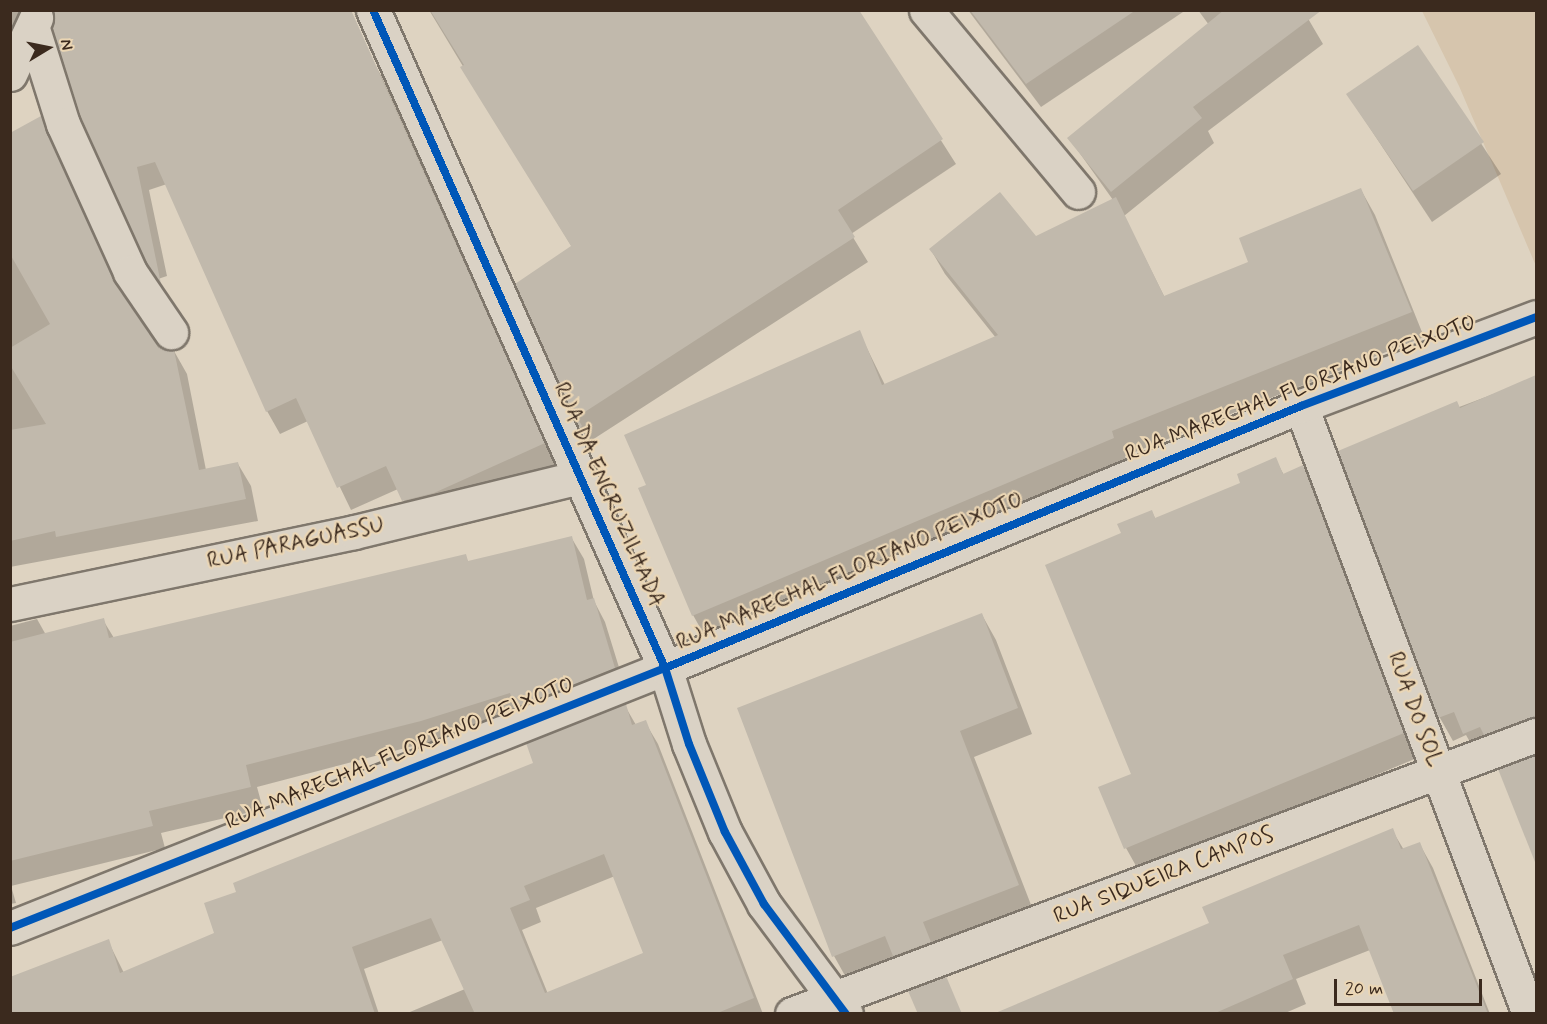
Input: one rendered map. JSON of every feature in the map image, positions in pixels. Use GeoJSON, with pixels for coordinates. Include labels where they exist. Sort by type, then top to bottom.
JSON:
{"type":"FeatureCollection","features":[{"type":"Feature","properties":{"kind":"street","name":"RUA DA ENCRUZILHADA"},"geometry":{"type":"LineString","coordinates":[[373,10],[665,668],[689,744],[730,842],[764,904],[842,1006]]}},
{"type":"Feature","properties":{"kind":"street"},"geometry":{"type":"LineString","coordinates":[[926,10],[1078,192]]}},
{"type":"Feature","properties":{"kind":"street"},"geometry":{"type":"LineString","coordinates":[[10,74],[36,20]]}},
{"type":"Feature","properties":{"kind":"street"},"geometry":{"type":"LineString","coordinates":[[36,20],[63,124],[126,263],[171,332]]}},
{"type":"Feature","properties":{"kind":"street","name":"RUA MARECHAL FLORIANO PEIXOTO"},"geometry":{"type":"LineString","coordinates":[[10,928],[665,668],[1301,406],[1536,317]]}},
{"type":"Feature","properties":{"kind":"street","name":"RUA DO SOL"},"geometry":{"type":"LineString","coordinates":[[1301,406],[1529,1014]]}},
{"type":"Feature","properties":{"kind":"street","name":"RUA PARAGUASSU"},"geometry":{"type":"LineString","coordinates":[[10,604],[354,532],[580,477]]}},
{"type":"Feature","properties":{"kind":"street","name":"RUA SIQUEIRA CAMPOS"},"geometry":{"type":"LineString","coordinates":[[792,1014],[842,1006],[1536,735]]}},
{"type":"Feature","properties":{"kind":"shaded area"},"geometry":{"type":"Polygon","coordinates":[[[1422,11],[1536,11],[1536,266],[1459,86],[1422,11]]]}},
{"type":"Feature","properties":{"kind":"building"},"geometry":{"type":"Polygon","coordinates":[[[53,10],[351,10],[545,443],[434,493],[402,501],[386,466],[337,488],[296,398],[266,412],[155,162],[137,167],[161,284],[146,263],[81,117],[52,28],[53,10]]]}},
{"type":"Feature","properties":{"kind":"building"},"geometry":{"type":"Polygon","coordinates":[[[430,10],[859,10],[943,139],[838,210],[855,237],[577,417],[582,426],[579,428],[515,284],[571,246],[460,67],[464,65],[430,10]]]}},
{"type":"Feature","properties":{"kind":"building"},"geometry":{"type":"Polygon","coordinates":[[[970,10],[1136,10],[1026,84],[970,10]]]}},
{"type":"Feature","properties":{"kind":"building"},"geometry":{"type":"Polygon","coordinates":[[[1224,10],[1322,10],[1193,107],[1202,118],[1111,192],[1067,138],[1224,10]]]}},
{"type":"Feature","properties":{"kind":"building"},"geometry":{"type":"Polygon","coordinates":[[[1418,45],[1484,142],[1413,191],[1346,94],[1418,45]]]}},
{"type":"Feature","properties":{"kind":"building"},"geometry":{"type":"Polygon","coordinates":[[[41,116],[114,282],[156,343],[163,349],[174,350],[199,470],[238,462],[246,499],[56,537],[55,531],[10,541],[10,430],[46,424],[10,365],[10,348],[50,324],[10,254],[10,133],[41,116]]]}},
{"type":"Feature","properties":{"kind":"building"},"geometry":{"type":"Polygon","coordinates":[[[1361,188],[1412,312],[1112,431],[1114,438],[692,616],[638,488],[646,485],[624,435],[860,330],[882,385],[998,335],[929,249],[1000,192],[1036,236],[1116,197],[1164,296],[1248,262],[1239,238],[1361,188]]]}},
{"type":"Feature","properties":{"kind":"building"},"geometry":{"type":"Polygon","coordinates":[[[1536,375],[1536,717],[1484,735],[1480,727],[1463,734],[1454,712],[1438,718],[1338,451],[1457,401],[1460,408],[1536,375]]]}},
{"type":"Feature","properties":{"kind":"building"},"geometry":{"type":"Polygon","coordinates":[[[1276,457],[1283,474],[1303,465],[1404,733],[1124,849],[1098,787],[1131,774],[1045,565],[1121,533],[1117,524],[1152,510],[1155,518],[1240,483],[1237,474],[1276,457]]]}},
{"type":"Feature","properties":{"kind":"building"},"geometry":{"type":"Polygon","coordinates":[[[572,536],[587,600],[594,598],[615,668],[515,708],[510,693],[421,721],[246,765],[251,787],[149,811],[153,826],[10,861],[10,642],[104,618],[109,638],[466,554],[468,561],[572,536]]]}},
{"type":"Feature","properties":{"kind":"building"},"geometry":{"type":"Polygon","coordinates":[[[982,613],[1018,708],[960,731],[1019,885],[923,922],[931,942],[893,956],[885,936],[832,957],[737,708],[982,613]]]}},
{"type":"Feature","properties":{"kind":"building"},"geometry":{"type":"Polygon","coordinates":[[[626,704],[632,725],[646,720],[754,998],[715,1014],[475,1014],[431,918],[352,947],[375,1014],[10,1014],[10,977],[109,939],[120,973],[214,933],[204,903],[236,892],[233,883],[533,763],[526,743],[626,704]],[[604,854],[524,886],[530,900],[510,908],[545,993],[643,953],[604,854]]]}},
{"type":"Feature","properties":{"kind":"building"},"geometry":{"type":"Polygon","coordinates":[[[1536,755],[1536,861],[1535,862],[1498,769],[1536,755]]]}},
{"type":"Feature","properties":{"kind":"building"},"geometry":{"type":"Polygon","coordinates":[[[1393,828],[1401,849],[1420,842],[1488,1014],[1394,1014],[1359,925],[1283,955],[1293,979],[1213,1014],[993,1014],[1209,923],[1202,907],[1393,828]]]}},
{"type":"Feature","properties":{"kind":"building"},"geometry":{"type":"Polygon","coordinates":[[[946,976],[962,1014],[918,1014],[908,991],[946,976]]]}},
{"type":"Feature","properties":{"kind":"cycle path"},"geometry":{"type":"LineString","coordinates":[[373,10],[665,668],[689,744],[725,832],[764,904],[846,1014]]}},
{"type":"Feature","properties":{"kind":"cycle path"},"geometry":{"type":"LineString","coordinates":[[10,928],[665,668],[1301,406],[1536,317]]}}]}
